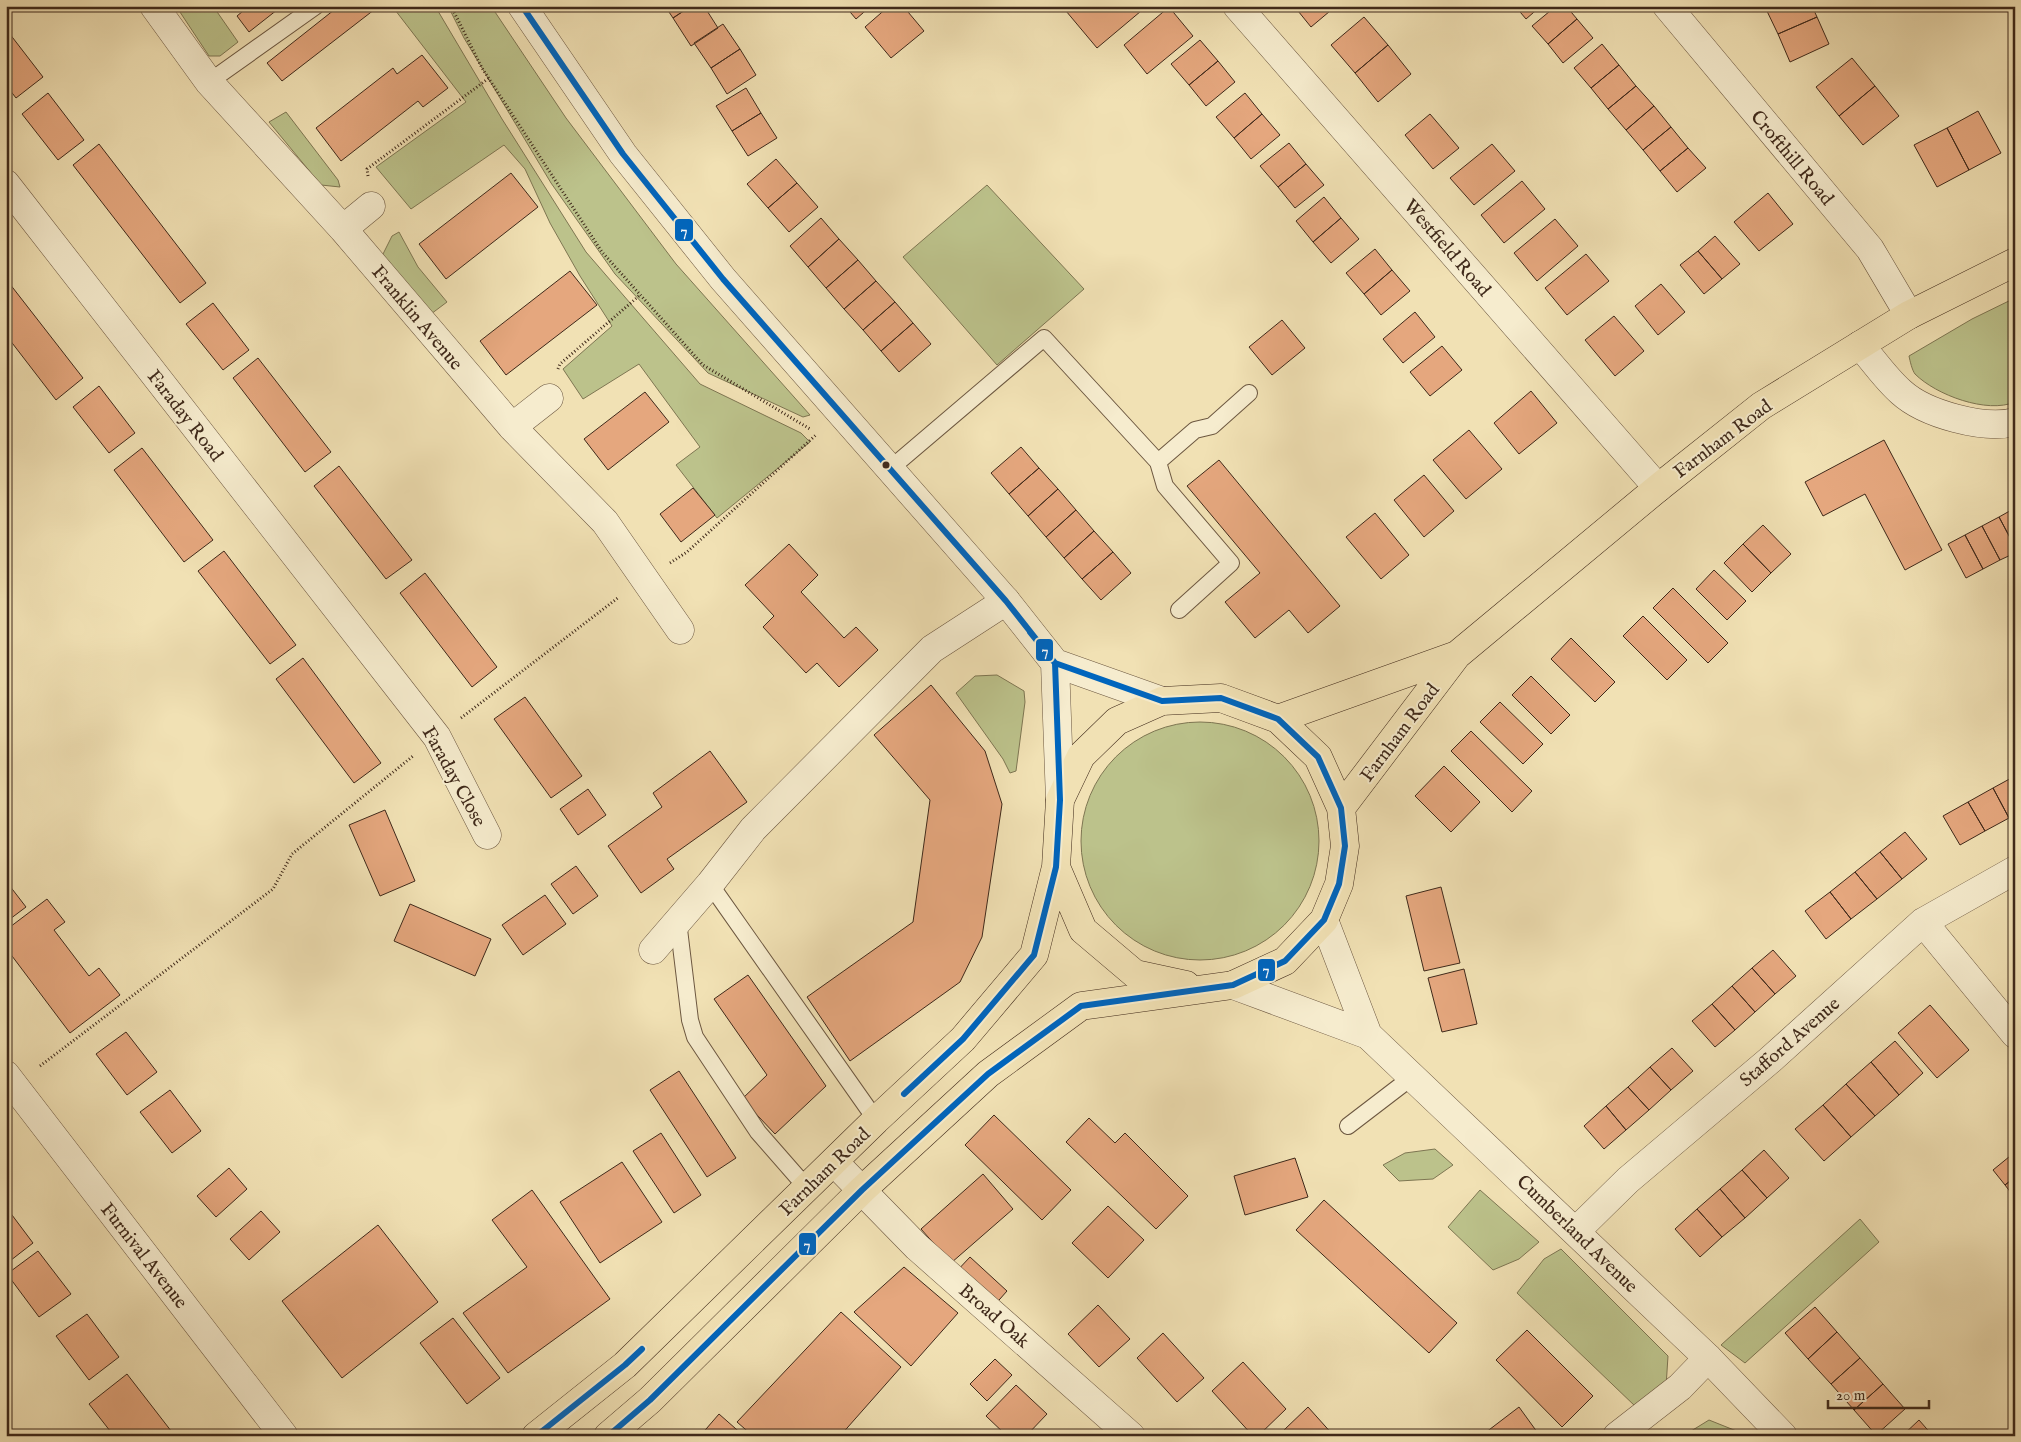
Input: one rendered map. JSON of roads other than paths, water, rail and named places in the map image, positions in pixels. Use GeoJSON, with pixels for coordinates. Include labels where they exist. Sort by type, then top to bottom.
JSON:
{"type":"FeatureCollection","features":[{"type":"Feature","properties":{"kind":"main road","name":"Farnham Road"},"geometry":{"type":"LineString","coordinates":[[1341,808],[1457,655],[1658,488],[1761,406],[1909,315],[2015,262]]}},
{"type":"Feature","properties":{"kind":"main road","name":"Farnham Road"},"geometry":{"type":"LineString","coordinates":[[1278,719],[1457,655]]}},
{"type":"Feature","properties":{"kind":"main road","name":"Farnham Road"},"geometry":{"type":"LineString","coordinates":[[536,1436],[625,1365],[876,1120],[963,1039],[1034,955],[1056,867],[1060,800],[1082,756],[1117,722],[1162,701],[1221,698],[1278,719],[1318,758],[1341,808],[1346,846],[1339,884],[1324,920],[1285,961],[1233,985],[1081,1006],[988,1074],[862,1190],[650,1400],[608,1436]]}},
{"type":"Feature","properties":{"kind":"main road","name":"Farnham Road"},"geometry":{"type":"LineString","coordinates":[[1056,867],[1083,930],[1135,974],[1202,988]]}},
{"type":"Feature","properties":{"kind":"street","name":"Franklin Avenue"},"geometry":{"type":"LineString","coordinates":[[154,6],[209,82],[343,229],[512,427],[605,522],[680,630]]}},
{"type":"Feature","properties":{"kind":"street"},"geometry":{"type":"LineString","coordinates":[[522,6],[623,154],[723,278],[841,415],[1006,601],[1054,663],[1162,701]]}},
{"type":"Feature","properties":{"kind":"street","name":"Westfield Road"},"geometry":{"type":"LineString","coordinates":[[1238,6],[1658,488]]}},
{"type":"Feature","properties":{"kind":"street","name":"Crofthill Road"},"geometry":{"type":"LineString","coordinates":[[1666,6],[1870,249],[1909,315]]}},
{"type":"Feature","properties":{"kind":"street","name":"Faraday Road"},"geometry":{"type":"LineString","coordinates":[[6,184],[366,646]]}},
{"type":"Feature","properties":{"kind":"street"},"geometry":{"type":"LineString","coordinates":[[343,229],[371,206]]}},
{"type":"Feature","properties":{"kind":"street"},"geometry":{"type":"LineString","coordinates":[[1860,345],[1901,393],[1935,411],[1960,420],[1983,424],[2015,422]]}},
{"type":"Feature","properties":{"kind":"street"},"geometry":{"type":"LineString","coordinates":[[512,427],[550,398]]}},
{"type":"Feature","properties":{"kind":"street"},"geometry":{"type":"LineString","coordinates":[[653,950],[710,884],[752,829],[932,649],[1006,601]]}},
{"type":"Feature","properties":{"kind":"street","name":"Faraday Close"},"geometry":{"type":"LineString","coordinates":[[366,646],[437,737],[487,835]]}},
{"type":"Feature","properties":{"kind":"street"},"geometry":{"type":"LineString","coordinates":[[1054,663],[1060,800]]}},
{"type":"Feature","properties":{"kind":"street","name":"Stafford Avenue"},"geometry":{"type":"LineString","coordinates":[[1576,1231],[1628,1180],[1770,1060],[1923,922],[2015,870]]}},
{"type":"Feature","properties":{"kind":"street","name":"Cumberland Avenue"},"geometry":{"type":"LineString","coordinates":[[1324,920],[1368,1035]]}},
{"type":"Feature","properties":{"kind":"street"},"geometry":{"type":"LineString","coordinates":[[1923,922],[2015,1034]]}},
{"type":"Feature","properties":{"kind":"street","name":"Cumberland Avenue"},"geometry":{"type":"LineString","coordinates":[[1233,985],[1368,1035],[1708,1358],[1783,1436]]}},
{"type":"Feature","properties":{"kind":"street","name":"Furnival Avenue"},"geometry":{"type":"LineString","coordinates":[[6,1075],[284,1436]]}},
{"type":"Feature","properties":{"kind":"street","name":"Broad Oak"},"geometry":{"type":"LineString","coordinates":[[834,1162],[917,1247],[1131,1436]]}},
{"type":"Feature","properties":{"kind":"street"},"geometry":{"type":"LineString","coordinates":[[1617,1436],[1680,1386],[1708,1358]]}},
{"type":"Feature","properties":{"kind":"lane"},"geometry":{"type":"LineString","coordinates":[[209,82],[316,6]]}},
{"type":"Feature","properties":{"kind":"lane"},"geometry":{"type":"LineString","coordinates":[[890,469],[1044,338],[1158,462],[1165,486],[1231,563],[1179,610]]}},
{"type":"Feature","properties":{"kind":"lane"},"geometry":{"type":"LineString","coordinates":[[1158,462],[1194,430],[1212,426],[1249,393]]}},
{"type":"Feature","properties":{"kind":"lane"},"geometry":{"type":"LineString","coordinates":[[710,884],[876,1120]]}},
{"type":"Feature","properties":{"kind":"lane"},"geometry":{"type":"LineString","coordinates":[[678,921],[690,1020],[695,1037],[758,1132],[807,1188]]}},
{"type":"Feature","properties":{"kind":"lane"},"geometry":{"type":"LineString","coordinates":[[1348,1126],[1412,1077]]}}]}
